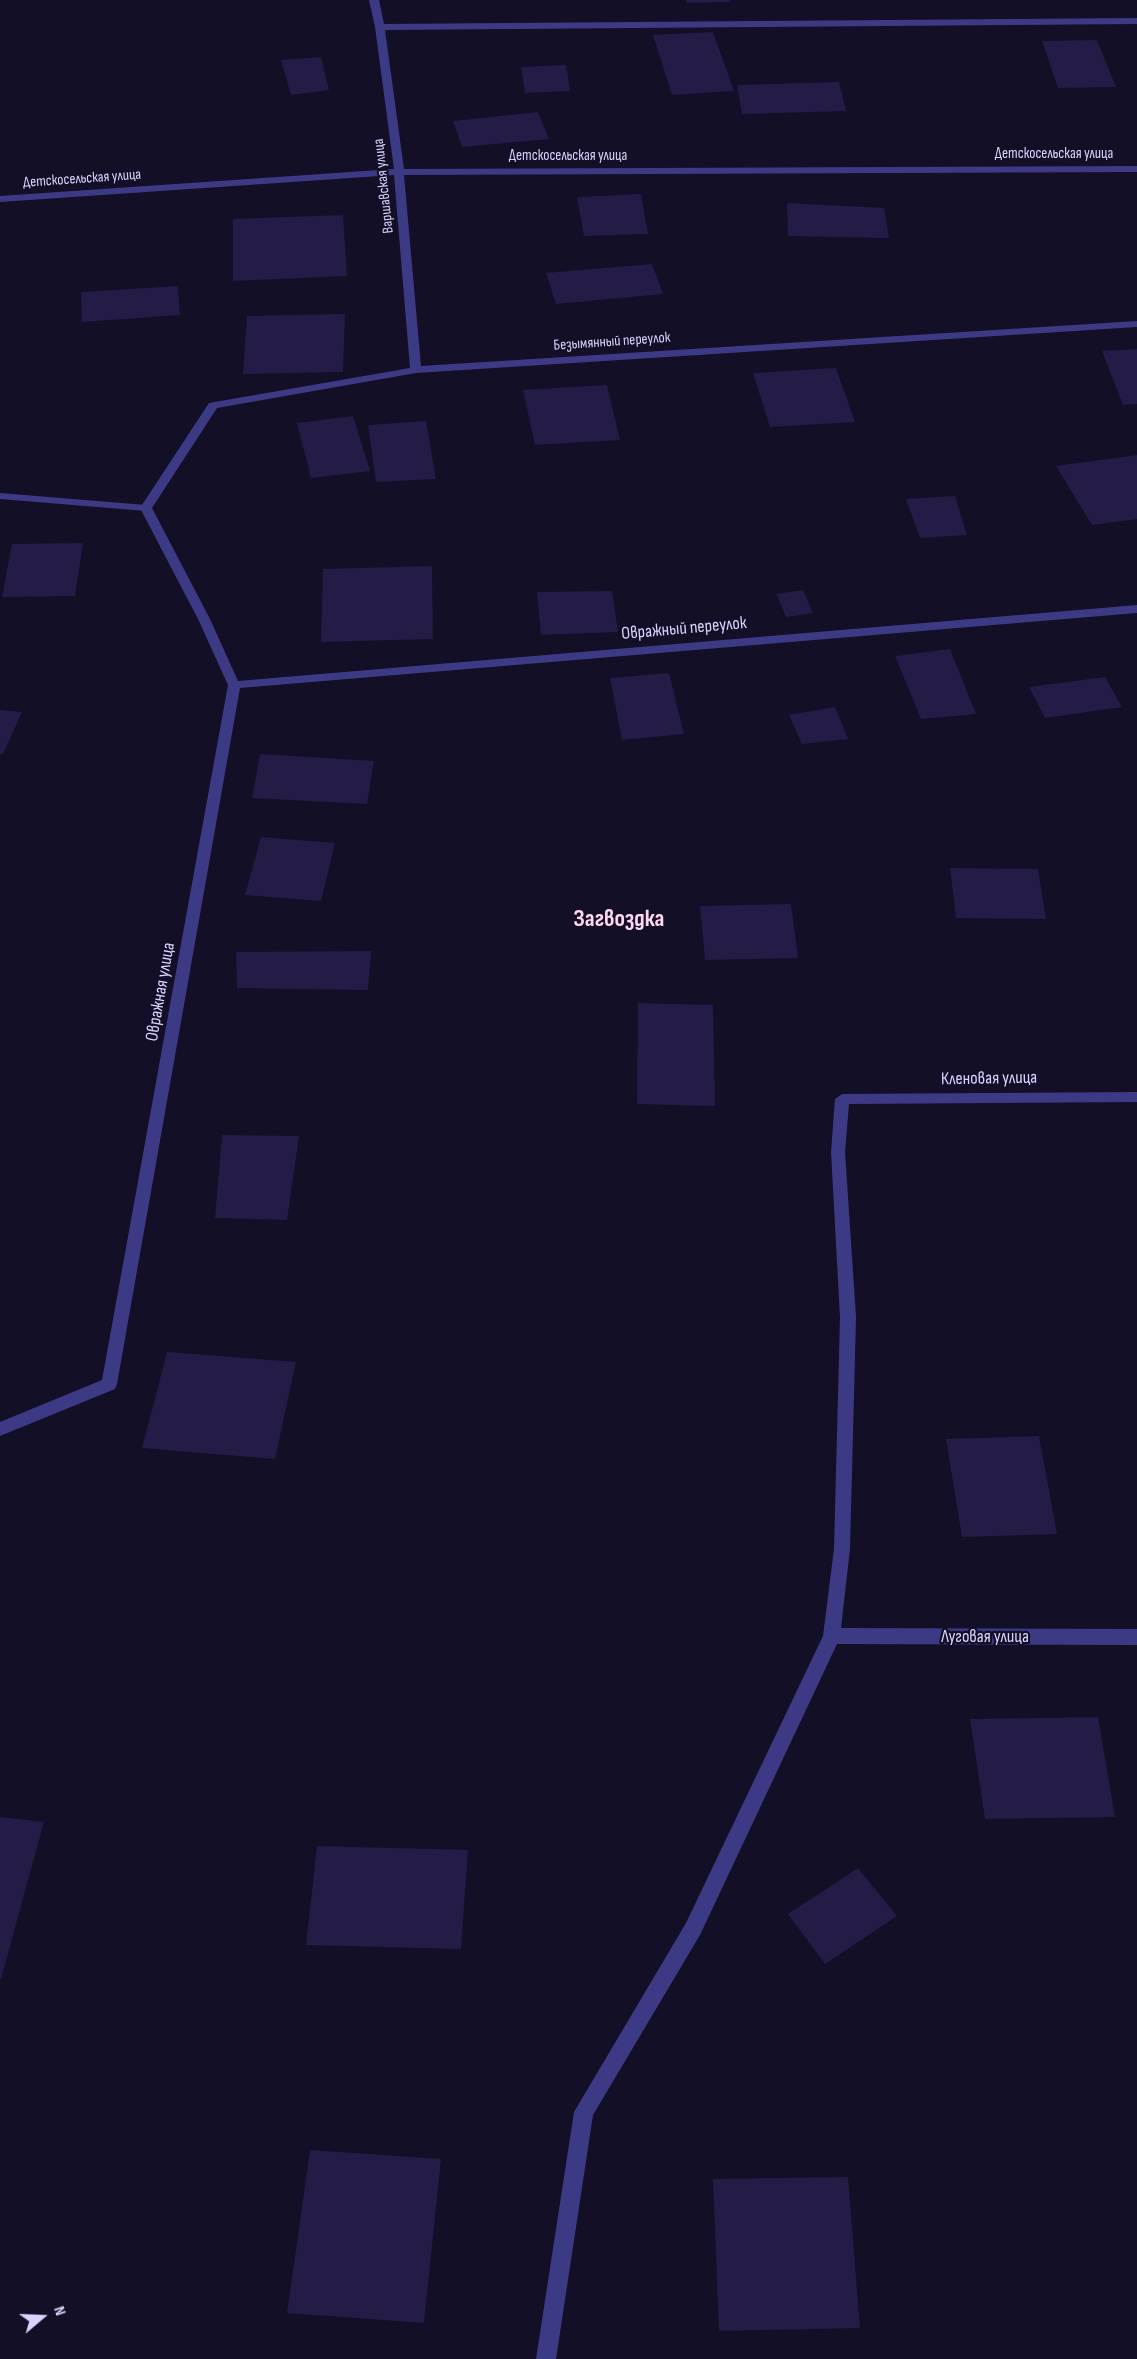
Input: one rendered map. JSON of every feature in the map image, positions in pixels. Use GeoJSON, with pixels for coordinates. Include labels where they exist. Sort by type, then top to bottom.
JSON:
{"type":"FeatureCollection","features":[{"type":"Feature","properties":{"kind":"street","name":"Варшавская улица"},"geometry":{"type":"LineString","coordinates":[[374,0],[380,27],[399,172],[416,370]]}},
{"type":"Feature","properties":{"kind":"street"},"geometry":{"type":"LineString","coordinates":[[380,27],[1137,21]]}},
{"type":"Feature","properties":{"kind":"street","name":"Детскосельская улица"},"geometry":{"type":"LineString","coordinates":[[0,199],[399,172],[1137,169]]}},
{"type":"Feature","properties":{"kind":"street","name":"Безымянный переулок"},"geometry":{"type":"LineString","coordinates":[[146,508],[213,405],[416,370],[1137,324]]}},
{"type":"Feature","properties":{"kind":"street"},"geometry":{"type":"LineString","coordinates":[[0,496],[146,508],[204,619],[234,685]]}},
{"type":"Feature","properties":{"kind":"street","name":"Овражный переулок"},"geometry":{"type":"LineString","coordinates":[[234,685],[1137,609]]}},
{"type":"Feature","properties":{"kind":"street","name":"Овражная улица"},"geometry":{"type":"LineString","coordinates":[[0,1429],[109,1384],[234,685]]}},
{"type":"Feature","properties":{"kind":"street","name":"Кленовая улица"},"geometry":{"type":"LineString","coordinates":[[832,1636],[842,1549],[848,1317],[838,1152],[842,1099],[1137,1097]]}},
{"type":"Feature","properties":{"kind":"street"},"geometry":{"type":"LineString","coordinates":[[546,2359],[584,2112],[693,1929],[832,1636]]}},
{"type":"Feature","properties":{"kind":"street","name":"Луговая улица"},"geometry":{"type":"LineString","coordinates":[[832,1636],[1137,1637]]}},
{"type":"Feature","properties":{"kind":"building"},"geometry":{"type":"Polygon","coordinates":[[[686,0],[730,0],[730,2],[687,3],[686,0]]]}},
{"type":"Feature","properties":{"kind":"building"},"geometry":{"type":"Polygon","coordinates":[[[713,32],[734,91],[672,95],[653,35],[713,32]]]}},
{"type":"Feature","properties":{"kind":"building"},"geometry":{"type":"Polygon","coordinates":[[[1097,40],[1116,87],[1058,88],[1042,41],[1097,40]]]}},
{"type":"Feature","properties":{"kind":"building"},"geometry":{"type":"Polygon","coordinates":[[[321,57],[329,90],[291,95],[281,60],[321,57]]]}},
{"type":"Feature","properties":{"kind":"building"},"geometry":{"type":"Polygon","coordinates":[[[566,65],[570,91],[525,93],[521,67],[566,65]]]}},
{"type":"Feature","properties":{"kind":"building"},"geometry":{"type":"Polygon","coordinates":[[[839,82],[846,111],[742,114],[737,85],[839,82]]]}},
{"type":"Feature","properties":{"kind":"building"},"geometry":{"type":"Polygon","coordinates":[[[538,112],[549,139],[462,147],[453,121],[538,112]]]}},
{"type":"Feature","properties":{"kind":"building"},"geometry":{"type":"Polygon","coordinates":[[[641,194],[648,234],[584,236],[577,197],[641,194]]]}},
{"type":"Feature","properties":{"kind":"building"},"geometry":{"type":"Polygon","coordinates":[[[787,203],[884,208],[889,238],[788,236],[787,203]]]}},
{"type":"Feature","properties":{"kind":"building"},"geometry":{"type":"Polygon","coordinates":[[[343,215],[347,276],[233,281],[233,219],[343,215]]]}},
{"type":"Feature","properties":{"kind":"building"},"geometry":{"type":"Polygon","coordinates":[[[652,264],[663,294],[556,304],[546,273],[652,264]]]}},
{"type":"Feature","properties":{"kind":"building"},"geometry":{"type":"Polygon","coordinates":[[[178,286],[180,315],[82,322],[81,292],[178,286]]]}},
{"type":"Feature","properties":{"kind":"building"},"geometry":{"type":"Polygon","coordinates":[[[345,314],[343,372],[243,374],[247,316],[345,314]]]}},
{"type":"Feature","properties":{"kind":"building"},"geometry":{"type":"Polygon","coordinates":[[[1137,349],[1137,404],[1123,405],[1102,351],[1137,349]]]}},
{"type":"Feature","properties":{"kind":"building"},"geometry":{"type":"Polygon","coordinates":[[[836,368],[855,422],[770,427],[753,373],[836,368]]]}},
{"type":"Feature","properties":{"kind":"building"},"geometry":{"type":"Polygon","coordinates":[[[607,385],[620,440],[535,445],[523,390],[607,385]]]}},
{"type":"Feature","properties":{"kind":"building"},"geometry":{"type":"Polygon","coordinates":[[[353,416],[370,471],[311,478],[297,423],[353,416]]]}},
{"type":"Feature","properties":{"kind":"building"},"geometry":{"type":"Polygon","coordinates":[[[426,421],[436,479],[376,482],[368,425],[426,421]]]}},
{"type":"Feature","properties":{"kind":"building"},"geometry":{"type":"Polygon","coordinates":[[[1137,455],[1137,519],[1092,525],[1056,466],[1137,455]]]}},
{"type":"Feature","properties":{"kind":"building"},"geometry":{"type":"Polygon","coordinates":[[[955,496],[967,535],[920,538],[906,499],[955,496]]]}},
{"type":"Feature","properties":{"kind":"building"},"geometry":{"type":"Polygon","coordinates":[[[83,543],[75,596],[2,597],[12,544],[83,543]]]}},
{"type":"Feature","properties":{"kind":"building"},"geometry":{"type":"Polygon","coordinates":[[[432,566],[433,639],[321,642],[323,569],[432,566]]]}},
{"type":"Feature","properties":{"kind":"building"},"geometry":{"type":"Polygon","coordinates":[[[803,590],[813,613],[786,617],[776,594],[803,590]]]}},
{"type":"Feature","properties":{"kind":"building"},"geometry":{"type":"Polygon","coordinates":[[[612,591],[618,632],[541,635],[537,592],[612,591]]]}},
{"type":"Feature","properties":{"kind":"building"},"geometry":{"type":"Polygon","coordinates":[[[950,649],[976,714],[921,719],[895,656],[950,649]]]}},
{"type":"Feature","properties":{"kind":"building"},"geometry":{"type":"Polygon","coordinates":[[[669,673],[684,734],[622,740],[610,678],[669,673]]]}},
{"type":"Feature","properties":{"kind":"building"},"geometry":{"type":"Polygon","coordinates":[[[1105,677],[1122,707],[1045,718],[1029,687],[1105,677]]]}},
{"type":"Feature","properties":{"kind":"building"},"geometry":{"type":"Polygon","coordinates":[[[835,707],[848,739],[802,744],[789,715],[835,707]]]}},
{"type":"Feature","properties":{"kind":"building"},"geometry":{"type":"Polygon","coordinates":[[[0,710],[22,712],[3,754],[0,754],[0,710]]]}},
{"type":"Feature","properties":{"kind":"building"},"geometry":{"type":"Polygon","coordinates":[[[260,754],[374,761],[367,804],[252,798],[260,754]]]}},
{"type":"Feature","properties":{"kind":"building"},"geometry":{"type":"Polygon","coordinates":[[[261,837],[335,843],[321,901],[245,895],[261,837]]]}},
{"type":"Feature","properties":{"kind":"building"},"geometry":{"type":"Polygon","coordinates":[[[950,868],[1038,869],[1046,919],[956,918],[950,868]]]}},
{"type":"Feature","properties":{"kind":"building"},"geometry":{"type":"Polygon","coordinates":[[[791,904],[798,958],[705,960],[700,906],[791,904]]]}},
{"type":"Feature","properties":{"kind":"building"},"geometry":{"type":"Polygon","coordinates":[[[371,951],[368,990],[237,988],[236,952],[371,951]]]}},
{"type":"Feature","properties":{"kind":"building"},"geometry":{"type":"Polygon","coordinates":[[[638,1003],[713,1005],[715,1106],[637,1104],[638,1003]]]}},
{"type":"Feature","properties":{"kind":"building"},"geometry":{"type":"Polygon","coordinates":[[[222,1135],[299,1136],[287,1220],[215,1218],[222,1135]]]}},
{"type":"Feature","properties":{"kind":"building"},"geometry":{"type":"Polygon","coordinates":[[[167,1352],[296,1362],[275,1459],[142,1448],[167,1352]]]}},
{"type":"Feature","properties":{"kind":"building"},"geometry":{"type":"Polygon","coordinates":[[[1039,1436],[1057,1534],[962,1537],[946,1439],[1039,1436]]]}},
{"type":"Feature","properties":{"kind":"building"},"geometry":{"type":"Polygon","coordinates":[[[1098,1717],[1115,1817],[985,1819],[970,1719],[1098,1717]]]}},
{"type":"Feature","properties":{"kind":"building"},"geometry":{"type":"Polygon","coordinates":[[[0,1817],[44,1822],[1,1979],[0,1979],[0,1817]]]}},
{"type":"Feature","properties":{"kind":"building"},"geometry":{"type":"Polygon","coordinates":[[[317,1846],[468,1850],[461,1949],[306,1945],[317,1846]]]}},
{"type":"Feature","properties":{"kind":"building"},"geometry":{"type":"Polygon","coordinates":[[[858,1868],[897,1916],[825,1964],[788,1914],[858,1868]]]}},
{"type":"Feature","properties":{"kind":"building"},"geometry":{"type":"Polygon","coordinates":[[[310,2150],[441,2159],[424,2323],[287,2313],[310,2150]]]}},
{"type":"Feature","properties":{"kind":"building"},"geometry":{"type":"Polygon","coordinates":[[[848,2177],[860,2328],[719,2331],[713,2179],[848,2177]]]}},
{"type":"Feature","properties":{"kind":"district","name":"Загвоздка"},"geometry":{"type":"Point","coordinates":[619,920]}}]}
